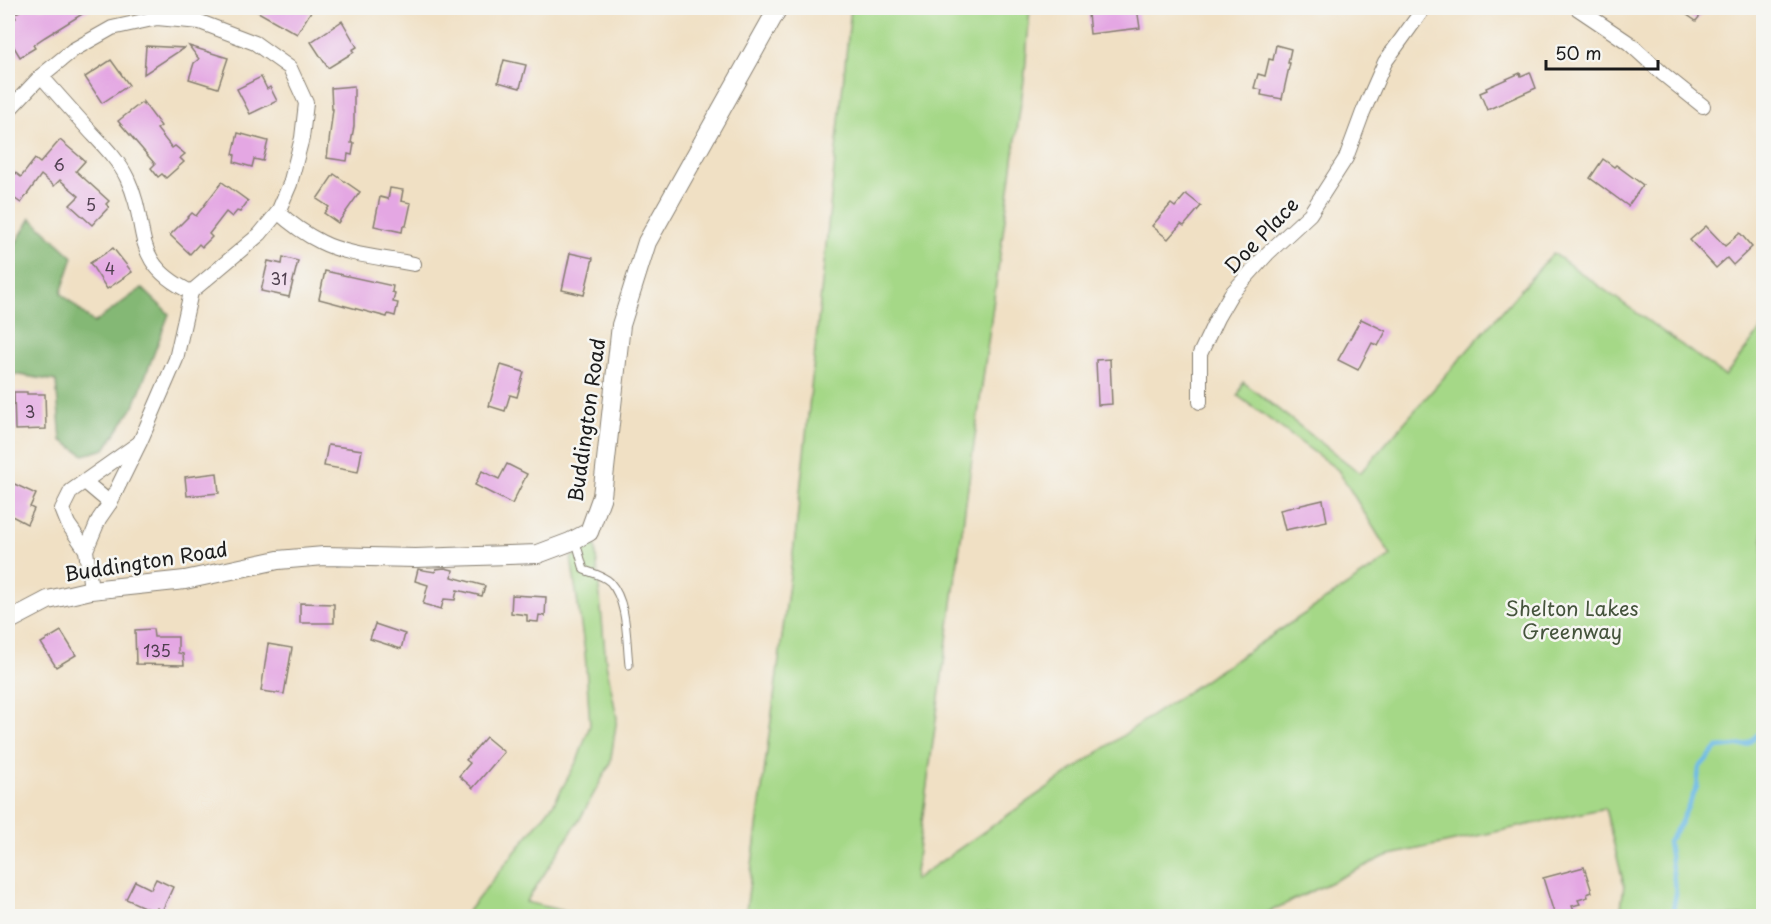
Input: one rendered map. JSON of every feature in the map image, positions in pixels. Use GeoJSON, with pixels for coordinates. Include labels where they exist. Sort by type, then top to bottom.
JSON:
{"type":"FeatureCollection","features":[{"type":"Feature","properties":{"kind":"street","name":"Buddington Road"},"geometry":{"type":"LineString","coordinates":[[8,621],[48,600],[91,590],[185,580],[278,560],[324,556],[415,558],[537,554],[589,532],[602,496],[621,325],[647,242],[778,8]]}},
{"type":"Feature","properties":{"kind":"street","name":"Doe Place"},"geometry":{"type":"LineString","coordinates":[[1200,402],[1200,354],[1217,318],[1238,285],[1310,214],[1346,158],[1385,62],[1424,8]]}},
{"type":"Feature","properties":{"kind":"street"},"geometry":{"type":"LineString","coordinates":[[1577,8],[1629,43],[1702,106]]}},
{"type":"Feature","properties":{"kind":"street"},"geometry":{"type":"LineString","coordinates":[[8,111],[40,76],[73,50],[112,28],[156,18],[200,22],[255,43],[290,68],[306,103],[302,138],[290,184],[278,212],[260,234],[191,292],[176,359],[140,442],[110,503],[99,519],[86,550]]}},
{"type":"Feature","properties":{"kind":"street"},"geometry":{"type":"LineString","coordinates":[[40,76],[106,148],[127,177],[136,204],[142,238],[154,266],[173,284],[191,292]]}},
{"type":"Feature","properties":{"kind":"street"},"geometry":{"type":"LineString","coordinates":[[278,212],[296,227],[323,243],[414,264]]}},
{"type":"Feature","properties":{"kind":"street"},"geometry":{"type":"LineString","coordinates":[[91,590],[86,550],[68,524],[62,509],[71,491],[140,442]]}},
{"type":"Feature","properties":{"kind":"street"},"geometry":{"type":"LineString","coordinates":[[85,482],[110,503]]}},
{"type":"Feature","properties":{"kind":"lane"},"geometry":{"type":"LineString","coordinates":[[576,539],[584,570],[609,581],[618,594],[629,664]]}},
{"type":"Feature","properties":{"kind":"green space","name":"Shelton Lakes Greenway"},"geometry":{"type":"Polygon","coordinates":[[[851,8],[1030,8],[1025,73],[914,880],[1148,718],[1391,556],[1338,470],[1238,396],[1243,382],[1360,473],[1553,253],[1725,376],[1763,327],[1763,916],[1620,916],[1624,885],[1605,808],[1386,856],[1260,916],[726,916],[746,911],[796,530],[851,8]]]}},
{"type":"Feature","properties":{"kind":"green space"},"geometry":{"type":"Polygon","coordinates":[[[31,218],[73,257],[61,293],[94,323],[142,288],[169,314],[134,406],[105,449],[84,455],[61,440],[56,381],[8,373],[8,256],[31,218]]]}},
{"type":"Feature","properties":{"kind":"green space"},"geometry":{"type":"Polygon","coordinates":[[[595,543],[606,663],[617,718],[610,764],[581,817],[526,902],[585,916],[464,916],[554,803],[578,759],[590,725],[585,652],[571,558],[595,543]]]}},
{"type":"Feature","properties":{"kind":"building"},"geometry":{"type":"Polygon","coordinates":[[[25,8],[92,8],[33,45],[35,48],[20,57],[8,37],[8,24],[16,18],[14,14],[25,8]]]}},
{"type":"Feature","properties":{"kind":"building"},"geometry":{"type":"Polygon","coordinates":[[[251,8],[313,8],[297,34],[251,8]]]}},
{"type":"Feature","properties":{"kind":"building"},"geometry":{"type":"Polygon","coordinates":[[[1137,8],[1140,28],[1090,34],[1088,14],[1137,8]]]}},
{"type":"Feature","properties":{"kind":"building"},"geometry":{"type":"Polygon","coordinates":[[[1677,8],[1706,8],[1696,21],[1677,8]]]}},
{"type":"Feature","properties":{"kind":"building"},"geometry":{"type":"Polygon","coordinates":[[[342,21],[357,47],[352,50],[354,52],[328,68],[311,42],[342,21]]]}},
{"type":"Feature","properties":{"kind":"building"},"geometry":{"type":"Polygon","coordinates":[[[1276,45],[1291,49],[1282,99],[1261,95],[1262,90],[1254,88],[1258,74],[1265,76],[1269,59],[1273,60],[1276,45]]]}},
{"type":"Feature","properties":{"kind":"building"},"geometry":{"type":"Polygon","coordinates":[[[146,46],[184,48],[144,74],[146,46]]]}},
{"type":"Feature","properties":{"kind":"building"},"geometry":{"type":"Polygon","coordinates":[[[189,46],[228,58],[218,88],[189,79],[194,63],[199,59],[189,46]]]}},
{"type":"Feature","properties":{"kind":"building"},"geometry":{"type":"Polygon","coordinates":[[[111,60],[129,85],[102,103],[85,77],[111,60]]]}},
{"type":"Feature","properties":{"kind":"building"},"geometry":{"type":"Polygon","coordinates":[[[504,60],[526,65],[520,88],[498,82],[504,60]]]}},
{"type":"Feature","properties":{"kind":"building"},"geometry":{"type":"Polygon","coordinates":[[[1530,72],[1536,88],[1487,110],[1480,93],[1520,73],[1521,76],[1530,72]]]}},
{"type":"Feature","properties":{"kind":"building"},"geometry":{"type":"Polygon","coordinates":[[[261,77],[267,89],[270,87],[277,101],[250,114],[237,89],[261,77]]]}},
{"type":"Feature","properties":{"kind":"building"},"geometry":{"type":"Polygon","coordinates":[[[354,86],[352,155],[348,154],[347,161],[327,158],[333,109],[331,88],[354,86]]]}},
{"type":"Feature","properties":{"kind":"building"},"geometry":{"type":"Polygon","coordinates":[[[143,102],[161,126],[157,129],[172,148],[175,146],[185,154],[180,158],[184,162],[166,178],[162,174],[158,177],[151,168],[155,164],[118,121],[141,103],[143,105],[143,102]]]}},
{"type":"Feature","properties":{"kind":"building"},"geometry":{"type":"Polygon","coordinates":[[[238,133],[268,141],[263,161],[254,159],[252,167],[234,162],[235,155],[233,154],[238,133]]]}},
{"type":"Feature","properties":{"kind":"building"},"geometry":{"type":"Polygon","coordinates":[[[60,140],[85,161],[76,171],[109,201],[106,204],[109,207],[92,225],[70,205],[79,196],[60,180],[54,186],[41,175],[21,203],[15,199],[8,209],[8,167],[21,177],[35,159],[40,163],[60,140]]]}},
{"type":"Feature","properties":{"kind":"building"},"geometry":{"type":"Polygon","coordinates":[[[1603,159],[1614,167],[1616,165],[1643,185],[1628,206],[1590,178],[1603,159]]]}},
{"type":"Feature","properties":{"kind":"building"},"geometry":{"type":"Polygon","coordinates":[[[334,174],[360,192],[338,223],[324,213],[329,207],[317,199],[334,174]]]}},
{"type":"Feature","properties":{"kind":"building"},"geometry":{"type":"Polygon","coordinates":[[[222,182],[248,201],[240,212],[237,211],[232,217],[226,212],[209,234],[212,237],[202,247],[199,244],[190,254],[170,235],[192,213],[196,216],[222,182]]]}},
{"type":"Feature","properties":{"kind":"building"},"geometry":{"type":"Polygon","coordinates":[[[390,188],[403,190],[401,201],[411,203],[406,226],[403,226],[402,232],[374,226],[380,197],[388,199],[390,188]]]}},
{"type":"Feature","properties":{"kind":"building"},"geometry":{"type":"Polygon","coordinates":[[[1186,194],[1201,206],[1184,226],[1181,224],[1168,239],[1152,226],[1171,204],[1175,207],[1186,194]]]}},
{"type":"Feature","properties":{"kind":"building"},"geometry":{"type":"Polygon","coordinates":[[[1706,226],[1725,246],[1740,233],[1752,247],[1733,265],[1727,258],[1716,268],[1690,240],[1706,226]]]}},
{"type":"Feature","properties":{"kind":"building"},"geometry":{"type":"Polygon","coordinates":[[[113,248],[132,272],[107,289],[90,263],[113,248]]]}},
{"type":"Feature","properties":{"kind":"building"},"geometry":{"type":"Polygon","coordinates":[[[570,253],[593,258],[584,295],[562,290],[570,253]]]}},
{"type":"Feature","properties":{"kind":"building"},"geometry":{"type":"Polygon","coordinates":[[[283,257],[298,261],[289,297],[261,291],[268,261],[282,264],[283,257]]]}},
{"type":"Feature","properties":{"kind":"building"},"geometry":{"type":"Polygon","coordinates":[[[325,271],[393,286],[392,292],[395,293],[393,302],[398,303],[395,316],[388,314],[387,317],[319,299],[325,271]]]}},
{"type":"Feature","properties":{"kind":"building"},"geometry":{"type":"Polygon","coordinates":[[[1361,319],[1386,331],[1378,346],[1372,343],[1358,370],[1338,360],[1361,319]]]}},
{"type":"Feature","properties":{"kind":"building"},"geometry":{"type":"Polygon","coordinates":[[[1110,359],[1112,404],[1098,405],[1096,360],[1110,359]]]}},
{"type":"Feature","properties":{"kind":"building"},"geometry":{"type":"Polygon","coordinates":[[[501,365],[524,372],[517,397],[510,395],[505,411],[489,406],[501,365]]]}},
{"type":"Feature","properties":{"kind":"building"},"geometry":{"type":"Polygon","coordinates":[[[14,392],[45,394],[46,429],[15,430],[14,392]]]}},
{"type":"Feature","properties":{"kind":"building"},"geometry":{"type":"Polygon","coordinates":[[[328,445],[362,450],[358,472],[324,466],[328,445]]]}},
{"type":"Feature","properties":{"kind":"building"},"geometry":{"type":"Polygon","coordinates":[[[507,464],[527,474],[512,504],[475,485],[482,471],[499,479],[507,464]]]}},
{"type":"Feature","properties":{"kind":"building"},"geometry":{"type":"Polygon","coordinates":[[[217,473],[219,493],[187,496],[185,477],[217,473]]]}},
{"type":"Feature","properties":{"kind":"building"},"geometry":{"type":"Polygon","coordinates":[[[8,481],[36,494],[30,507],[34,509],[27,524],[8,514],[8,481]]]}},
{"type":"Feature","properties":{"kind":"building"},"geometry":{"type":"Polygon","coordinates":[[[1323,500],[1327,521],[1285,530],[1280,510],[1323,500]]]}},
{"type":"Feature","properties":{"kind":"building"},"geometry":{"type":"Polygon","coordinates":[[[418,569],[435,572],[436,569],[453,570],[452,577],[485,586],[482,596],[457,590],[455,600],[444,599],[441,609],[423,604],[428,585],[415,581],[418,569]]]}},
{"type":"Feature","properties":{"kind":"building"},"geometry":{"type":"Polygon","coordinates":[[[512,595],[546,597],[545,616],[539,615],[538,622],[527,621],[527,615],[511,613],[512,595]]]}},
{"type":"Feature","properties":{"kind":"building"},"geometry":{"type":"Polygon","coordinates":[[[300,603],[334,604],[334,623],[300,623],[300,603]]]}},
{"type":"Feature","properties":{"kind":"building"},"geometry":{"type":"Polygon","coordinates":[[[375,624],[405,634],[401,649],[370,639],[375,624]]]}},
{"type":"Feature","properties":{"kind":"building"},"geometry":{"type":"Polygon","coordinates":[[[153,629],[154,637],[178,637],[178,653],[183,654],[184,665],[136,664],[135,630],[153,629]]]}},
{"type":"Feature","properties":{"kind":"building"},"geometry":{"type":"Polygon","coordinates":[[[61,631],[76,655],[56,667],[41,643],[61,631]]]}},
{"type":"Feature","properties":{"kind":"building"},"geometry":{"type":"Polygon","coordinates":[[[268,644],[292,648],[284,694],[261,691],[268,644]]]}},
{"type":"Feature","properties":{"kind":"building"},"geometry":{"type":"Polygon","coordinates":[[[486,737],[504,752],[473,788],[459,776],[470,763],[466,760],[486,737]]]}},
{"type":"Feature","properties":{"kind":"building"},"geometry":{"type":"Polygon","coordinates":[[[1584,867],[1592,892],[1587,894],[1588,897],[1578,900],[1580,904],[1572,906],[1574,911],[1555,916],[1543,878],[1584,867]]]}},
{"type":"Feature","properties":{"kind":"building"},"geometry":{"type":"Polygon","coordinates":[[[156,879],[173,887],[162,911],[157,908],[155,912],[126,899],[135,881],[151,889],[156,879]]]}},
{"type":"Feature","properties":{"kind":"waterway"},"geometry":{"type":"LineString","coordinates":[[1672,916],[1676,893],[1668,842],[1680,824],[1697,787],[1699,768],[1717,748],[1746,745],[1764,729]]}}]}
